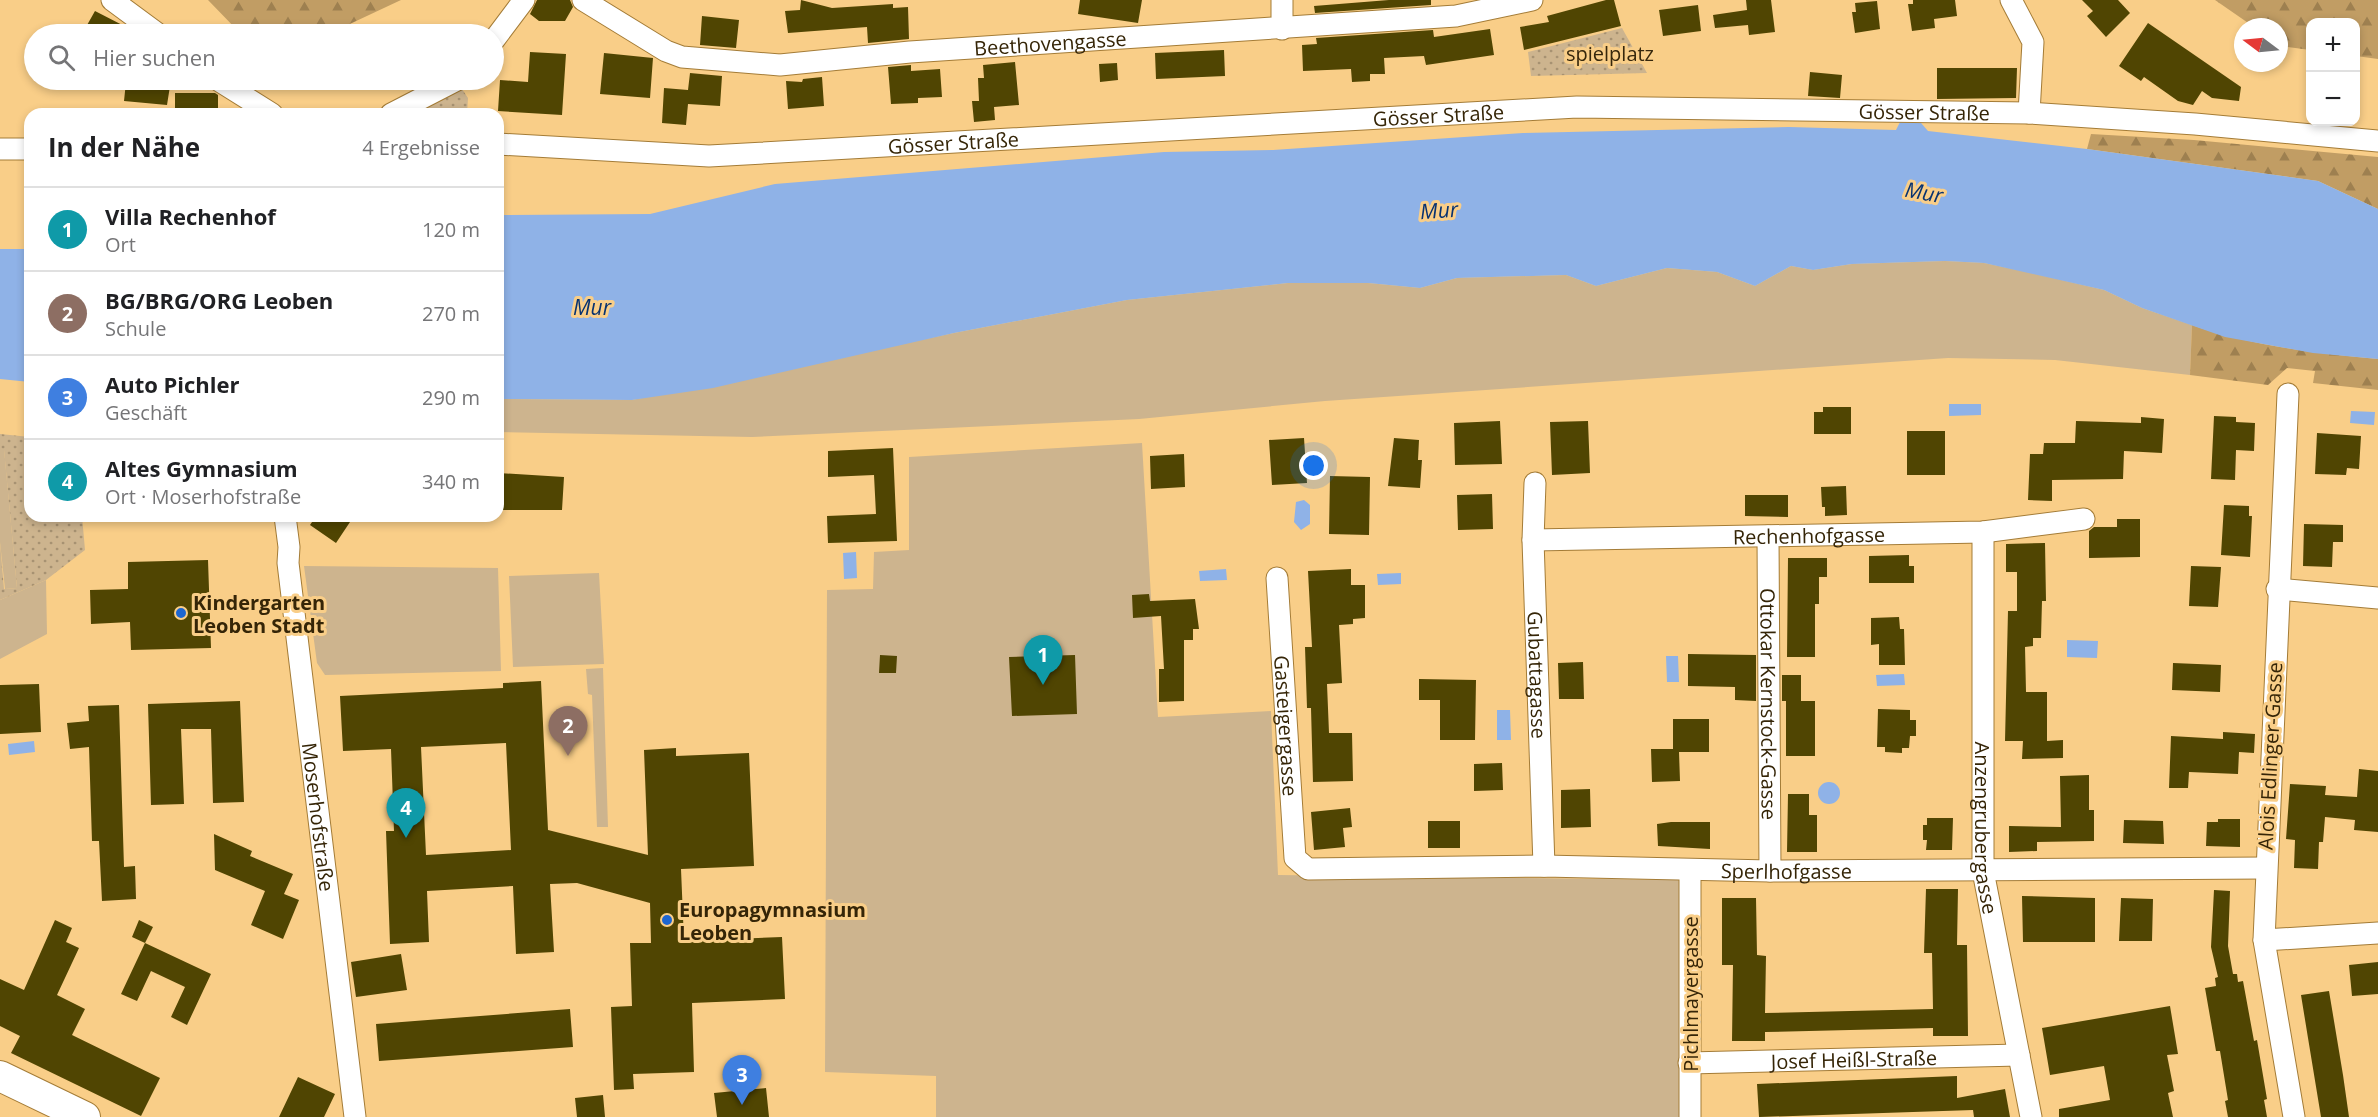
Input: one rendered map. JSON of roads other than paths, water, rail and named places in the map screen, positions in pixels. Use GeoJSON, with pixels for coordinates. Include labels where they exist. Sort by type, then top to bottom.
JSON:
{"type":"FeatureCollection","features":[{"type":"Feature","properties":{"kind":"main road"},"geometry":{"type":"LineString","coordinates":[[0,1076],[85,1117]]}},
{"type":"Feature","properties":{"kind":"street"},"geometry":{"type":"LineString","coordinates":[[112,0],[144,24]]}},
{"type":"Feature","properties":{"kind":"street"},"geometry":{"type":"LineString","coordinates":[[504,26],[524,0]]}},
{"type":"Feature","properties":{"kind":"street","name":"Beethovengasse"},"geometry":{"type":"LineString","coordinates":[[583,0],[674,54],[780,65],[910,52],[1456,16],[1532,0]]}},
{"type":"Feature","properties":{"kind":"street"},"geometry":{"type":"LineString","coordinates":[[1282,0],[1282,29]]}},
{"type":"Feature","properties":{"kind":"street"},"geometry":{"type":"LineString","coordinates":[[2011,0],[2033,42],[2030,113]]}},
{"type":"Feature","properties":{"kind":"street"},"geometry":{"type":"LineString","coordinates":[[234,90],[262,108]]}},
{"type":"Feature","properties":{"kind":"street"},"geometry":{"type":"LineString","coordinates":[[403,108],[438,90]]}},
{"type":"Feature","properties":{"kind":"street","name":"Gösser Straße"},"geometry":{"type":"LineString","coordinates":[[504,144],[709,156],[1577,107],[2030,113],[2195,124],[2378,141]]}},
{"type":"Feature","properties":{"kind":"street"},"geometry":{"type":"LineString","coordinates":[[0,149],[24,149]]}},
{"type":"Feature","properties":{"kind":"street","name":"Alois Edlinger-Gasse"},"geometry":{"type":"LineString","coordinates":[[2288,394],[2277,589],[2264,940],[2294,1117]]}},
{"type":"Feature","properties":{"kind":"street","name":"Gubattagasse"},"geometry":{"type":"LineString","coordinates":[[1535,483],[1533,540],[1544,866]]}},
{"type":"Feature","properties":{"kind":"street","name":"Rechenhofgasse"},"geometry":{"type":"LineString","coordinates":[[1533,540],[1983,532],[2084,519]]}},
{"type":"Feature","properties":{"kind":"street","name":"Moserhofstraße"},"geometry":{"type":"LineString","coordinates":[[286,522],[289,547],[288,563],[326,894],[355,1117]]}},
{"type":"Feature","properties":{"kind":"street","name":"Anzengrubergasse"},"geometry":{"type":"LineString","coordinates":[[1983,532],[1983,871],[2031,1117]]}},
{"type":"Feature","properties":{"kind":"street","name":"Ottokar Kernstock-Gasse"},"geometry":{"type":"LineString","coordinates":[[1768,536],[1770,871]]}},
{"type":"Feature","properties":{"kind":"street","name":"Gasteigergasse"},"geometry":{"type":"LineString","coordinates":[[1277,578],[1295,858],[1308,868]]}},
{"type":"Feature","properties":{"kind":"street"},"geometry":{"type":"LineString","coordinates":[[2277,589],[2378,598]]}},
{"type":"Feature","properties":{"kind":"street","name":"Sperlhofgasse"},"geometry":{"type":"LineString","coordinates":[[1308,868],[1544,866],[1690,871],[1983,871],[2265,868]]}},
{"type":"Feature","properties":{"kind":"street","name":"Pichlmayergasse"},"geometry":{"type":"LineString","coordinates":[[1690,871],[1690,1117]]}},
{"type":"Feature","properties":{"kind":"street"},"geometry":{"type":"LineString","coordinates":[[2264,940],[2378,933]]}},
{"type":"Feature","properties":{"kind":"street","name":"Josef Heißl-Straße"},"geometry":{"type":"LineString","coordinates":[[1689,1063],[2019,1055]]}},
{"type":"Feature","properties":{"kind":"water","name":"Mur"},"geometry":{"type":"Polygon","coordinates":[[[1900,122],[1921,123],[1928,131],[2087,149],[2318,181],[2378,209],[2378,359],[2313,353],[2225,337],[2142,308],[2104,290],[1984,263],[1945,261],[1852,264],[1813,270],[1791,266],[1755,286],[1717,272],[1667,268],[1596,286],[1566,275],[1457,278],[1420,288],[1368,283],[1288,283],[1127,300],[954,333],[713,388],[632,400],[504,399],[504,215],[650,214],[775,184],[1164,152],[1273,150],[1523,133],[1789,127],[1896,130],[1900,122]]]}},
{"type":"Feature","properties":{"kind":"water"},"geometry":{"type":"Polygon","coordinates":[[[0,249],[24,249],[24,381],[0,379],[0,249]]]}},
{"type":"Feature","properties":{"kind":"water"},"geometry":{"type":"Polygon","coordinates":[[[1949,404],[1981,404],[1981,415],[1949,416],[1949,404]]]}},
{"type":"Feature","properties":{"kind":"water"},"geometry":{"type":"Polygon","coordinates":[[[2351,411],[2375,412],[2374,425],[2350,423],[2351,411]]]}},
{"type":"Feature","properties":{"kind":"water"},"geometry":{"type":"Polygon","coordinates":[[[1304,500],[1310,505],[1310,524],[1301,530],[1294,522],[1296,502],[1304,500]]]}},
{"type":"Feature","properties":{"kind":"water"},"geometry":{"type":"Polygon","coordinates":[[[856,552],[857,578],[844,579],[843,553],[856,552]]]}},
{"type":"Feature","properties":{"kind":"water"},"geometry":{"type":"Polygon","coordinates":[[[1226,569],[1227,580],[1200,581],[1199,571],[1226,569]]]}},
{"type":"Feature","properties":{"kind":"water"},"geometry":{"type":"Polygon","coordinates":[[[1401,573],[1401,584],[1378,585],[1377,574],[1401,573]]]}},
{"type":"Feature","properties":{"kind":"water"},"geometry":{"type":"Polygon","coordinates":[[[2067,640],[2098,641],[2097,658],[2067,657],[2067,640]]]}},
{"type":"Feature","properties":{"kind":"water"},"geometry":{"type":"Polygon","coordinates":[[[1666,656],[1678,656],[1679,682],[1667,682],[1666,656]]]}},
{"type":"Feature","properties":{"kind":"water"},"geometry":{"type":"Polygon","coordinates":[[[1904,674],[1905,685],[1877,686],[1876,675],[1904,674]]]}},
{"type":"Feature","properties":{"kind":"water"},"geometry":{"type":"Polygon","coordinates":[[[1497,710],[1510,710],[1511,740],[1497,740],[1497,710]]]}},
{"type":"Feature","properties":{"kind":"water"},"geometry":{"type":"Polygon","coordinates":[[[34,741],[35,752],[9,755],[8,744],[34,741]]]}},
{"type":"Feature","properties":{"kind":"water"},"geometry":{"type":"Polygon","coordinates":[[[1829,782],[1837,785],[1840,793],[1837,801],[1829,804],[1821,801],[1818,793],[1821,785],[1829,782]]]}},
{"type":"Feature","properties":{"kind":"place","name":"Kindergarten Leoben Stadt"},"geometry":{"type":"Point","coordinates":[181,613]}},
{"type":"Feature","properties":{"kind":"place","name":"Villa Rechenhof"},"geometry":{"type":"Point","coordinates":[1043,685]}},
{"type":"Feature","properties":{"kind":"place","name":"BG/BRG/ORG Leoben"},"geometry":{"type":"Point","coordinates":[568,756]}},
{"type":"Feature","properties":{"kind":"place","name":"Altes Gymnasium"},"geometry":{"type":"Point","coordinates":[406,838]}},
{"type":"Feature","properties":{"kind":"place","name":"Europagymnasium Leoben"},"geometry":{"type":"Point","coordinates":[667,920]}},
{"type":"Feature","properties":{"kind":"place","name":"Auto Pichler"},"geometry":{"type":"Point","coordinates":[742,1105]}},
{"type":"Feature","properties":{"kind":"park label","name":"spielplatz"},"geometry":{"type":"Point","coordinates":[1610,53]}}]}
